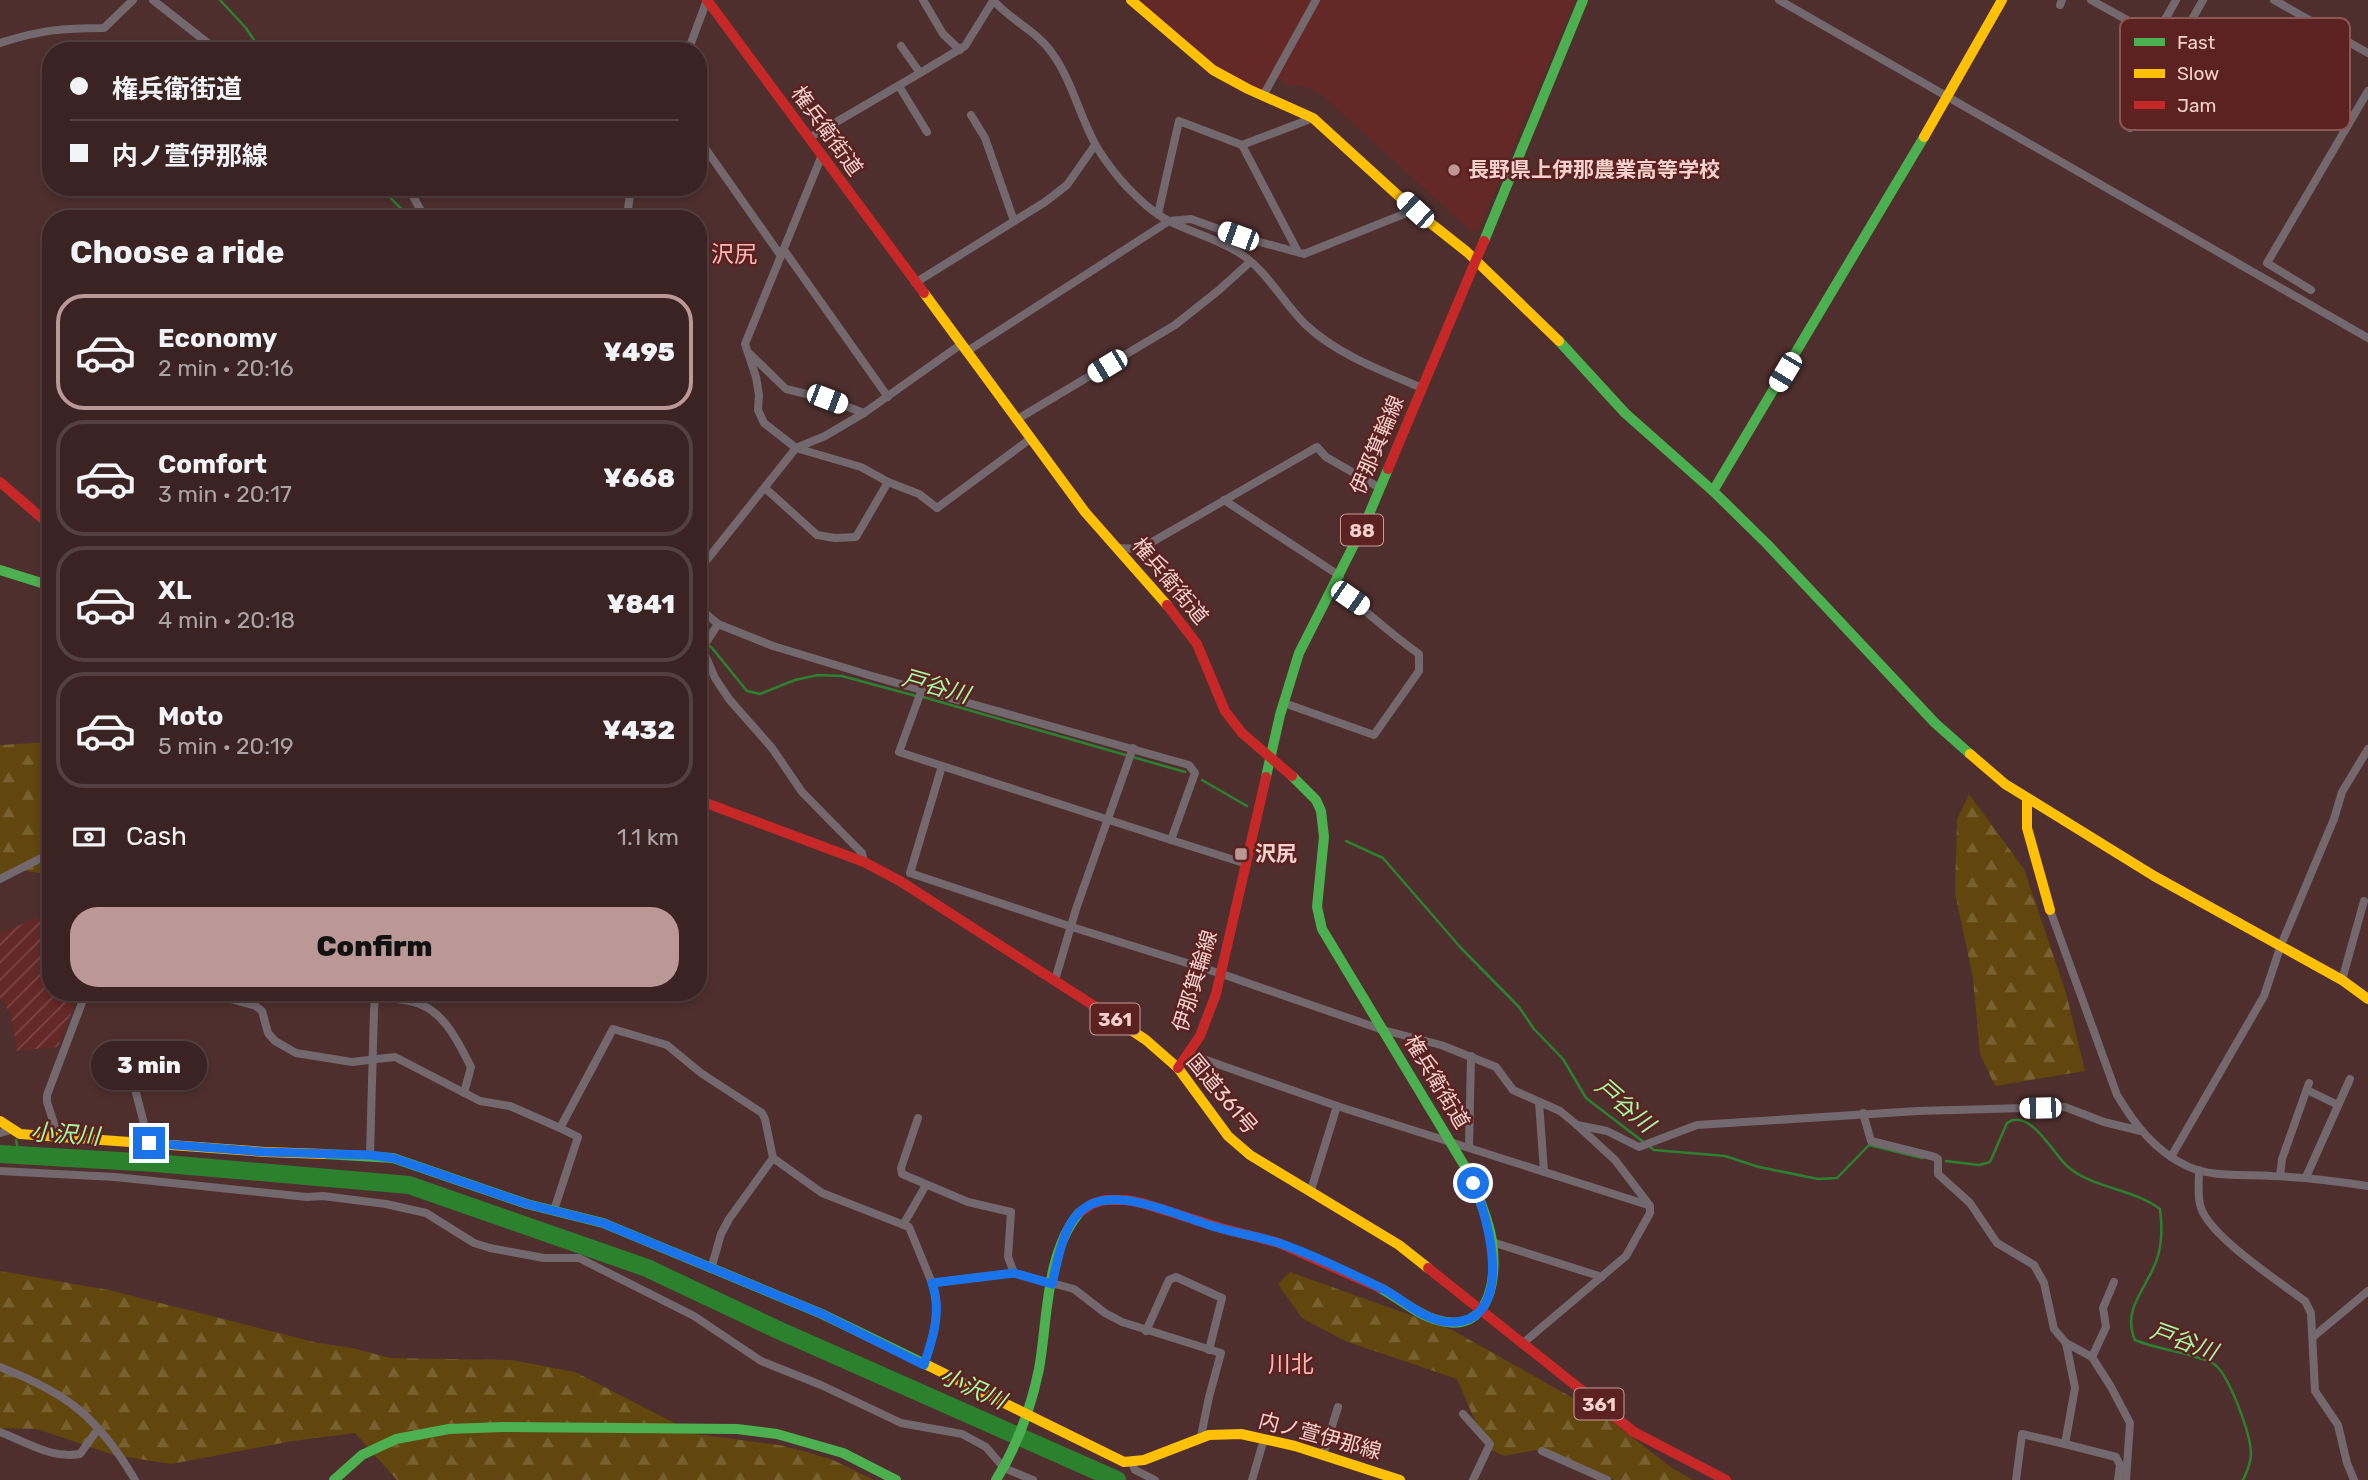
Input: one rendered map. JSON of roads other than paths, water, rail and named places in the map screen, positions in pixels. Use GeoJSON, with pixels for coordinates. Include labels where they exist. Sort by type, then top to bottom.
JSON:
{"type":"FeatureCollection","features":[{"type":"Feature","properties":{"kind":"main road","name":"権兵衛街道"},"geometry":{"type":"LineString","coordinates":[[707,0],[1085,512],[1182,622],[1197,644],[1225,711],[1242,733],[1316,800],[1321,811],[1324,837],[1317,907],[1322,929],[1467,1170],[1479,1197],[1492,1241],[1489,1298],[1481,1312]]}},
{"type":"Feature","properties":{"kind":"main road"},"geometry":{"type":"LineString","coordinates":[[1130,0],[1213,70],[1313,118],[1476,261],[1544,325],[1625,413],[1713,491],[1767,544],[1935,723],[2006,785],[2154,876],[2342,980],[2368,999]]}},
{"type":"Feature","properties":{"kind":"main road","name":"伊那箕輪線"},"geometry":{"type":"LineString","coordinates":[[1178,1068],[1192,1055],[1222,974],[1270,757],[1300,653],[1337,582],[1380,488],[1583,0]]}},
{"type":"Feature","properties":{"kind":"main road"},"geometry":{"type":"LineString","coordinates":[[1713,491],[1948,96],[2002,0]]}},
{"type":"Feature","properties":{"kind":"main road"},"geometry":{"type":"LineString","coordinates":[[0,482],[42,518]]}},
{"type":"Feature","properties":{"kind":"main road"},"geometry":{"type":"LineString","coordinates":[[0,569],[42,583]]}},
{"type":"Feature","properties":{"kind":"main road"},"geometry":{"type":"LineString","coordinates":[[2027,798],[2027,828],[2050,910]]}},
{"type":"Feature","properties":{"kind":"main road","name":"国道361号"},"geometry":{"type":"LineString","coordinates":[[707,803],[864,862],[900,881],[1146,1040],[1178,1068],[1228,1136],[1270,1168],[1311,1190],[1399,1245],[1634,1432],[1726,1480]]}},
{"type":"Feature","properties":{"kind":"main road"},"geometry":{"type":"LineString","coordinates":[[0,1121],[5,1131],[20,1134],[265,1152],[393,1158],[527,1204],[603,1223],[822,1314],[1026,1418],[1132,1464]]}},
{"type":"Feature","properties":{"kind":"main road"},"geometry":{"type":"LineString","coordinates":[[996,1480],[1026,1418],[1038,1373],[1052,1284],[1062,1243],[1076,1216],[1094,1203],[1133,1201],[1222,1230],[1279,1243],[1384,1289],[1429,1316],[1445,1322],[1463,1321],[1481,1312]]}},
{"type":"Feature","properties":{"kind":"main road"},"geometry":{"type":"LineString","coordinates":[[334,1480],[342,1470],[365,1454],[393,1440],[424,1432],[473,1427],[566,1427],[737,1429],[778,1434],[843,1453],[895,1480]]}},
{"type":"Feature","properties":{"kind":"main road","name":"内ノ萱伊那線"},"geometry":{"type":"LineString","coordinates":[[1132,1464],[1201,1436],[1238,1434],[1323,1455],[1400,1480]]}},
{"type":"Feature","properties":{"kind":"street"},"geometry":{"type":"LineString","coordinates":[[0,43],[57,28],[104,28],[134,0]]}},
{"type":"Feature","properties":{"kind":"street"},"geometry":{"type":"LineString","coordinates":[[153,0],[207,42]]}},
{"type":"Feature","properties":{"kind":"street"},"geometry":{"type":"LineString","coordinates":[[691,42],[707,0]]}},
{"type":"Feature","properties":{"kind":"street"},"geometry":{"type":"LineString","coordinates":[[923,0],[943,34],[960,50]]}},
{"type":"Feature","properties":{"kind":"street"},"geometry":{"type":"LineString","coordinates":[[809,138],[960,50],[993,0],[1052,52],[1096,145],[1126,186],[1169,221],[1203,234],[1241,254],[1259,269],[1303,323],[1318,335],[1350,355],[1422,388]]}},
{"type":"Feature","properties":{"kind":"street"},"geometry":{"type":"LineString","coordinates":[[1263,96],[1316,0]]}},
{"type":"Feature","properties":{"kind":"street"},"geometry":{"type":"LineString","coordinates":[[1779,0],[2368,338]]}},
{"type":"Feature","properties":{"kind":"street"},"geometry":{"type":"LineString","coordinates":[[2091,0],[2123,18]]}},
{"type":"Feature","properties":{"kind":"street"},"geometry":{"type":"LineString","coordinates":[[2166,18],[2176,0]]}},
{"type":"Feature","properties":{"kind":"street"},"geometry":{"type":"LineString","coordinates":[[2193,18],[2203,0]]}},
{"type":"Feature","properties":{"kind":"street"},"geometry":{"type":"LineString","coordinates":[[2274,0],[2306,18]]}},
{"type":"Feature","properties":{"kind":"street"},"geometry":{"type":"LineString","coordinates":[[2350,43],[2368,53]]}},
{"type":"Feature","properties":{"kind":"street"},"geometry":{"type":"LineString","coordinates":[[901,46],[920,73]]}},
{"type":"Feature","properties":{"kind":"street"},"geometry":{"type":"LineString","coordinates":[[899,86],[927,132]]}},
{"type":"Feature","properties":{"kind":"street"},"geometry":{"type":"LineString","coordinates":[[2350,122],[2368,91]]}},
{"type":"Feature","properties":{"kind":"street"},"geometry":{"type":"LineString","coordinates":[[971,115],[985,138],[1014,221]]}},
{"type":"Feature","properties":{"kind":"street"},"geometry":{"type":"LineString","coordinates":[[1242,145],[1313,118]]}},
{"type":"Feature","properties":{"kind":"street"},"geometry":{"type":"LineString","coordinates":[[1158,214],[1179,121],[1242,145],[1298,252]]}},
{"type":"Feature","properties":{"kind":"street"},"geometry":{"type":"LineString","coordinates":[[2311,290],[2267,263],[2345,130]]}},
{"type":"Feature","properties":{"kind":"street"},"geometry":{"type":"LineString","coordinates":[[915,283],[1067,185],[1096,145]]}},
{"type":"Feature","properties":{"kind":"street"},"geometry":{"type":"LineString","coordinates":[[707,150],[888,397]]}},
{"type":"Feature","properties":{"kind":"street"},"geometry":{"type":"LineString","coordinates":[[822,155],[746,344],[757,377],[758,410],[764,424],[796,448],[861,467],[888,482],[919,494],[937,508],[1030,439]]}},
{"type":"Feature","properties":{"kind":"street"},"geometry":{"type":"LineString","coordinates":[[707,560],[796,448],[825,436],[864,413],[963,348],[1169,221],[1191,219],[1238,236],[1304,254],[1415,210]]}},
{"type":"Feature","properties":{"kind":"street"},"geometry":{"type":"LineString","coordinates":[[1016,420],[1175,325],[1250,262]]}},
{"type":"Feature","properties":{"kind":"street"},"geometry":{"type":"LineString","coordinates":[[748,352],[786,389],[827,399],[864,413]]}},
{"type":"Feature","properties":{"kind":"street"},"geometry":{"type":"LineString","coordinates":[[1118,548],[1140,549],[1317,447],[1326,457],[1380,488]]}},
{"type":"Feature","properties":{"kind":"street"},"geometry":{"type":"LineString","coordinates":[[765,488],[817,535],[856,537],[888,482]]}},
{"type":"Feature","properties":{"kind":"street"},"geometry":{"type":"LineString","coordinates":[[1224,500],[1337,582],[1375,621],[1419,654],[1419,671],[1374,735],[1284,703]]}},
{"type":"Feature","properties":{"kind":"street"},"geometry":{"type":"LineString","coordinates":[[707,615],[718,624],[773,646],[920,694],[1132,753],[1189,765],[1195,773],[1171,840]]}},
{"type":"Feature","properties":{"kind":"street"},"geometry":{"type":"LineString","coordinates":[[707,643],[718,624]]}},
{"type":"Feature","properties":{"kind":"street"},"geometry":{"type":"LineString","coordinates":[[707,661],[729,699],[772,748],[802,792],[862,853],[864,862]]}},
{"type":"Feature","properties":{"kind":"street"},"geometry":{"type":"LineString","coordinates":[[920,694],[899,752],[1247,864]]}},
{"type":"Feature","properties":{"kind":"street"},"geometry":{"type":"LineString","coordinates":[[2171,1157],[2264,996],[2281,945],[2334,819],[2342,792],[2368,749]]}},
{"type":"Feature","properties":{"kind":"street"},"geometry":{"type":"LineString","coordinates":[[1055,980],[1076,909],[1132,753]]}},
{"type":"Feature","properties":{"kind":"street"},"geometry":{"type":"LineString","coordinates":[[900,881],[909,873],[942,766]]}},
{"type":"Feature","properties":{"kind":"street"},"geometry":{"type":"LineString","coordinates":[[0,879],[42,858]]}},
{"type":"Feature","properties":{"kind":"street"},"geometry":{"type":"LineString","coordinates":[[909,873],[1222,974],[1383,1030],[1441,1045],[1496,1067],[1513,1090],[1560,1111],[1615,1160],[1650,1206],[1650,1213],[1626,1256],[1522,1344]]}},
{"type":"Feature","properties":{"kind":"street"},"geometry":{"type":"LineString","coordinates":[[2342,980],[2364,901]]}},
{"type":"Feature","properties":{"kind":"street"},"geometry":{"type":"LineString","coordinates":[[2050,910],[2117,1095],[2141,1131],[2155,1146],[2190,1168],[2218,1174],[2306,1177],[2368,1186]]}},
{"type":"Feature","properties":{"kind":"street"},"geometry":{"type":"LineString","coordinates":[[58,1136],[47,1095],[83,1001]]}},
{"type":"Feature","properties":{"kind":"street"},"geometry":{"type":"LineString","coordinates":[[243,1001],[262,1011],[268,1033],[275,1041],[296,1053],[341,1062],[395,1057],[480,1101],[510,1106],[578,1138],[554,1210]]}},
{"type":"Feature","properties":{"kind":"street"},"geometry":{"type":"LineString","coordinates":[[370,1155],[376,1001]]}},
{"type":"Feature","properties":{"kind":"street"},"geometry":{"type":"LineString","coordinates":[[411,1001],[426,1007],[451,1028],[471,1067],[464,1093]]}},
{"type":"Feature","properties":{"kind":"street"},"geometry":{"type":"LineString","coordinates":[[560,1128],[613,1029],[667,1045],[701,1073],[762,1113],[773,1158],[822,1192],[912,1231],[936,1294],[936,1324],[924,1365]]}},
{"type":"Feature","properties":{"kind":"street"},"geometry":{"type":"LineString","coordinates":[[1192,1055],[1337,1106],[1650,1206]]}},
{"type":"Feature","properties":{"kind":"street"},"geometry":{"type":"LineString","coordinates":[[1469,1147],[1471,1056]]}},
{"type":"Feature","properties":{"kind":"street"},"geometry":{"type":"LineString","coordinates":[[149,1143],[134,1085],[142,1079],[176,1083]]}},
{"type":"Feature","properties":{"kind":"street"},"geometry":{"type":"LineString","coordinates":[[2306,1177],[2350,1079]]}},
{"type":"Feature","properties":{"kind":"street"},"geometry":{"type":"LineString","coordinates":[[2280,1176],[2282,1159],[2308,1087],[2338,1105]]}},
{"type":"Feature","properties":{"kind":"street"},"geometry":{"type":"LineString","coordinates":[[1539,1102],[1544,1171]]}},
{"type":"Feature","properties":{"kind":"street"},"geometry":{"type":"LineString","coordinates":[[1311,1190],[1337,1106]]}},
{"type":"Feature","properties":{"kind":"street"},"geometry":{"type":"LineString","coordinates":[[1577,1125],[1607,1131],[1628,1143],[1647,1145],[1697,1125],[1863,1113],[2065,1107],[2104,1122],[2141,1131]]}},
{"type":"Feature","properties":{"kind":"street"},"geometry":{"type":"LineString","coordinates":[[1863,1113],[1871,1141],[1938,1159],[1938,1174],[1970,1203],[1997,1243],[2034,1265],[2044,1283],[2054,1329],[2066,1343],[2092,1357],[2130,1423],[2126,1480]]}},
{"type":"Feature","properties":{"kind":"street"},"geometry":{"type":"LineString","coordinates":[[918,1118],[901,1168],[906,1177],[968,1202],[1011,1212],[1007,1257],[1014,1273]]}},
{"type":"Feature","properties":{"kind":"street"},"geometry":{"type":"LineString","coordinates":[[711,1269],[725,1227],[773,1158]]}},
{"type":"Feature","properties":{"kind":"street"},"geometry":{"type":"LineString","coordinates":[[2199,1170],[2200,1206],[2208,1221],[2230,1243],[2305,1301],[2311,1313],[2315,1391],[2338,1425],[2354,1480]]}},
{"type":"Feature","properties":{"kind":"street"},"geometry":{"type":"LineString","coordinates":[[0,1171],[115,1177],[386,1204],[426,1213],[474,1243],[489,1248],[544,1258],[579,1258],[694,1316],[761,1361],[821,1385],[892,1419],[962,1434],[1034,1480]]}},
{"type":"Feature","properties":{"kind":"street"},"geometry":{"type":"LineString","coordinates":[[903,1225],[926,1185]]}},
{"type":"Feature","properties":{"kind":"street"},"geometry":{"type":"LineString","coordinates":[[1492,1241],[1602,1277]]}},
{"type":"Feature","properties":{"kind":"street"},"geometry":{"type":"LineString","coordinates":[[932,1283],[1014,1273],[1074,1289],[1105,1313],[1146,1331],[1221,1353],[1201,1436]]}},
{"type":"Feature","properties":{"kind":"street"},"geometry":{"type":"LineString","coordinates":[[1146,1331],[1169,1280],[1176,1277],[1222,1298],[1209,1350]]}},
{"type":"Feature","properties":{"kind":"street"},"geometry":{"type":"LineString","coordinates":[[2092,1357],[2106,1327],[2103,1308],[2114,1282]]}},
{"type":"Feature","properties":{"kind":"street"},"geometry":{"type":"LineString","coordinates":[[2313,1337],[2368,1291]]}},
{"type":"Feature","properties":{"kind":"street"},"geometry":{"type":"LineString","coordinates":[[2065,1444],[2075,1388],[2066,1343]]}},
{"type":"Feature","properties":{"kind":"street"},"geometry":{"type":"LineString","coordinates":[[0,1367],[63,1396],[82,1411],[116,1449],[135,1480]]}},
{"type":"Feature","properties":{"kind":"street"},"geometry":{"type":"LineString","coordinates":[[1323,1455],[1338,1407]]}},
{"type":"Feature","properties":{"kind":"street"},"geometry":{"type":"LineString","coordinates":[[1463,1414],[1490,1444],[1473,1480]]}},
{"type":"Feature","properties":{"kind":"street"},"geometry":{"type":"LineString","coordinates":[[0,1432],[53,1454],[67,1456],[80,1454],[98,1429]]}},
{"type":"Feature","properties":{"kind":"street"},"geometry":{"type":"LineString","coordinates":[[2016,1480],[2022,1434],[2116,1457],[2120,1465],[2118,1480]]}},
{"type":"Feature","properties":{"kind":"street"},"geometry":{"type":"LineString","coordinates":[[1252,1480],[1264,1439]]}},
{"type":"Feature","properties":{"kind":"street"},"geometry":{"type":"LineString","coordinates":[[1542,1451],[1607,1480]]}},
{"type":"Feature","properties":{"kind":"street"},"geometry":{"type":"LineString","coordinates":[[1132,1464],[1135,1470],[1155,1480]]}},
{"type":"Feature","properties":{"kind":"waterway","name":"戸谷川"},"geometry":{"type":"LineString","coordinates":[[220,0],[255,42]]}},
{"type":"Feature","properties":{"kind":"waterway","name":"戸谷川"},"geometry":{"type":"LineString","coordinates":[[389,196],[402,210]]}},
{"type":"Feature","properties":{"kind":"waterway","name":"戸谷川"},"geometry":{"type":"LineString","coordinates":[[707,644],[747,691],[760,694],[795,680],[818,675],[842,676],[916,696]]}},
{"type":"Feature","properties":{"kind":"waterway","name":"戸谷川"},"geometry":{"type":"LineString","coordinates":[[923,697],[1185,772]]}},
{"type":"Feature","properties":{"kind":"waterway","name":"戸谷川"},"geometry":{"type":"LineString","coordinates":[[1202,780],[1247,806]]}},
{"type":"Feature","properties":{"kind":"waterway","name":"戸谷川"},"geometry":{"type":"LineString","coordinates":[[1346,841],[1383,858],[1563,1059],[1586,1098],[1654,1150],[1725,1156],[1759,1167],[1818,1179],[1837,1178],[1869,1145],[1922,1158]]}},
{"type":"Feature","properties":{"kind":"waterway","name":"戸谷川"},"geometry":{"type":"LineString","coordinates":[[1946,1161],[1979,1165],[1990,1162],[2007,1123],[2024,1121],[2041,1134],[2077,1174],[2149,1202],[2160,1209],[2159,1253],[2137,1298],[2131,1318],[2135,1340],[2206,1360],[2220,1370],[2238,1406],[2250,1445],[2250,1461],[2243,1480]]}},
{"type":"Feature","properties":{"kind":"waterway"},"geometry":{"type":"LineString","coordinates":[[16,1140],[19,1154]]}},
{"type":"Feature","properties":{"kind":"waterway","name":"小沢川"},"geometry":{"type":"LineString","coordinates":[[0,1154],[155,1163],[409,1185],[647,1268],[776,1329],[1117,1480]]}},
{"type":"Feature","properties":{"kind":"place","name":"長野県上伊那農業高等学校"},"geometry":{"type":"Point","coordinates":[1454,170]}},
{"type":"Feature","properties":{"kind":"place","name":"沢尻"},"geometry":{"type":"Point","coordinates":[1241,854]}},
{"type":"Feature","properties":{"kind":"district","name":"沢尻"},"geometry":{"type":"Point","coordinates":[734,254]}},
{"type":"Feature","properties":{"kind":"district","name":"川北"},"geometry":{"type":"Point","coordinates":[1291,1364]}}]}
